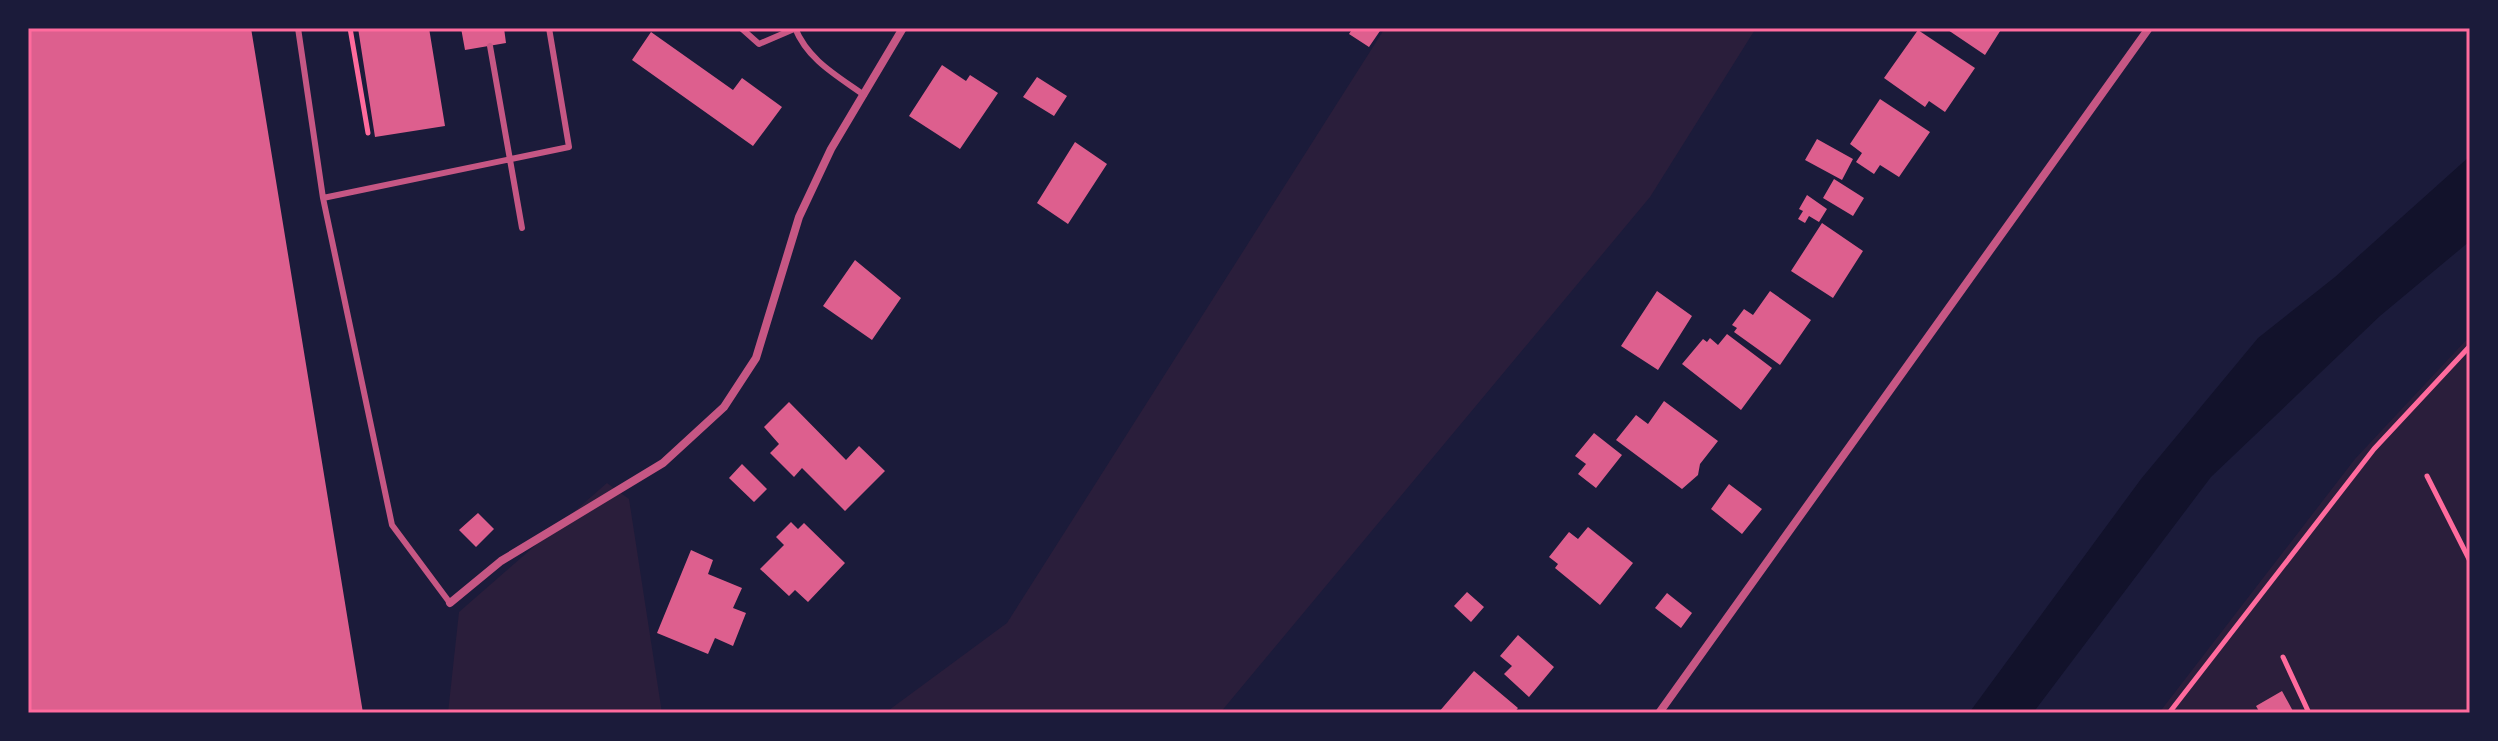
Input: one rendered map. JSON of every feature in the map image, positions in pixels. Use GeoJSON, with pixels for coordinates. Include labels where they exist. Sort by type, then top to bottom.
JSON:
{"type":"FeatureCollection","features":[{"type":"Feature","properties":{"kind":"street"},"geometry":{"type":"LineString","coordinates":[[450,603],[501,561],[663,463],[724,407],[756,358],[799,217],[831,149],[903,28]]}},
{"type":"Feature","properties":{"kind":"street"},"geometry":{"type":"LineString","coordinates":[[1659,713],[2149,28]]}},
{"type":"Feature","properties":{"kind":"lane"},"geometry":{"type":"LineString","coordinates":[[298,28],[323,198],[392,525],[450,603]]}},
{"type":"Feature","properties":{"kind":"lane"},"geometry":{"type":"LineString","coordinates":[[323,198],[569,147],[549,28]]}},
{"type":"Feature","properties":{"kind":"lane"},"geometry":{"type":"LineString","coordinates":[[741,28],[759,44],[794,28],[819,63],[864,95]]}},
{"type":"Feature","properties":{"kind":"lane"},"geometry":{"type":"LineString","coordinates":[[490,46],[522,228]]}},
{"type":"Feature","properties":{"kind":"path"},"geometry":{"type":"LineString","coordinates":[[350,28],[368,133]]}},
{"type":"Feature","properties":{"kind":"path"},"geometry":{"type":"LineString","coordinates":[[2169,713],[2374,449],[2470,346]]}},
{"type":"Feature","properties":{"kind":"path"},"geometry":{"type":"LineString","coordinates":[[2427,476],[2470,561]]}},
{"type":"Feature","properties":{"kind":"path"},"geometry":{"type":"LineString","coordinates":[[2283,657],[2309,713]]}},
{"type":"Feature","properties":{"kind":"shaded area"},"geometry":{"type":"Polygon","coordinates":[[[1385,28],[1756,28],[1650,197],[1220,713],[885,713],[1007,623],[1385,28]]]}},
{"type":"Feature","properties":{"kind":"shaded area"},"geometry":{"type":"Polygon","coordinates":[[[2470,156],[2470,241],[2380,316],[2211,477],[2033,713],[1969,713],[2141,479],[2258,338],[2335,277],[2470,156]]]}},
{"type":"Feature","properties":{"kind":"shaded area"},"geometry":{"type":"Polygon","coordinates":[[[2470,336],[2470,713],[2159,713],[2355,459],[2470,336]]]}},
{"type":"Feature","properties":{"kind":"shaded area"},"geometry":{"type":"Polygon","coordinates":[[[607,483],[629,499],[662,713],[448,713],[459,612],[607,483]]]}},
{"type":"Feature","properties":{"kind":"building"},"geometry":{"type":"Polygon","coordinates":[[[28,28],[251,28],[363,713],[28,713],[28,28]]]}},
{"type":"Feature","properties":{"kind":"building"},"geometry":{"type":"Polygon","coordinates":[[[358,28],[429,28],[445,126],[375,137],[358,28]]]}},
{"type":"Feature","properties":{"kind":"building"},"geometry":{"type":"Polygon","coordinates":[[[461,28],[504,28],[506,43],[465,50],[461,28]]]}},
{"type":"Feature","properties":{"kind":"building"},"geometry":{"type":"Polygon","coordinates":[[[1353,28],[1382,28],[1369,47],[1349,34],[1353,28]]]}},
{"type":"Feature","properties":{"kind":"building"},"geometry":{"type":"Polygon","coordinates":[[[1945,28],[2002,28],[1985,55],[1945,28]]]}},
{"type":"Feature","properties":{"kind":"building"},"geometry":{"type":"Polygon","coordinates":[[[1918,30],[1975,68],[1945,112],[1929,101],[1925,107],[1884,78],[1918,30]]]}},
{"type":"Feature","properties":{"kind":"building"},"geometry":{"type":"Polygon","coordinates":[[[651,32],[733,90],[742,78],[782,107],[753,146],[632,60],[651,32]]]}},
{"type":"Feature","properties":{"kind":"building"},"geometry":{"type":"Polygon","coordinates":[[[942,65],[966,81],[970,75],[998,93],[960,149],[909,116],[942,65]]]}},
{"type":"Feature","properties":{"kind":"building"},"geometry":{"type":"Polygon","coordinates":[[[1037,77],[1067,96],[1054,116],[1023,97],[1037,77]]]}},
{"type":"Feature","properties":{"kind":"building"},"geometry":{"type":"Polygon","coordinates":[[[1880,99],[1930,132],[1899,177],[1880,165],[1874,174],[1856,162],[1862,153],[1850,144],[1880,99]]]}},
{"type":"Feature","properties":{"kind":"building"},"geometry":{"type":"Polygon","coordinates":[[[1817,139],[1853,159],[1842,180],[1805,160],[1817,139]]]}},
{"type":"Feature","properties":{"kind":"building"},"geometry":{"type":"Polygon","coordinates":[[[1075,142],[1107,164],[1068,224],[1037,203],[1075,142]]]}},
{"type":"Feature","properties":{"kind":"building"},"geometry":{"type":"Polygon","coordinates":[[[1834,179],[1864,198],[1853,216],[1823,198],[1834,179]]]}},
{"type":"Feature","properties":{"kind":"building"},"geometry":{"type":"Polygon","coordinates":[[[1807,195],[1827,209],[1819,222],[1809,216],[1805,223],[1798,219],[1803,211],[1799,209],[1807,195]]]}},
{"type":"Feature","properties":{"kind":"building"},"geometry":{"type":"Polygon","coordinates":[[[1822,223],[1863,251],[1833,298],[1791,271],[1822,223]]]}},
{"type":"Feature","properties":{"kind":"building"},"geometry":{"type":"Polygon","coordinates":[[[855,260],[901,298],[872,340],[823,306],[855,260]]]}},
{"type":"Feature","properties":{"kind":"building"},"geometry":{"type":"Polygon","coordinates":[[[1657,291],[1692,316],[1658,370],[1621,346],[1657,291]]]}},
{"type":"Feature","properties":{"kind":"building"},"geometry":{"type":"Polygon","coordinates":[[[1770,291],[1811,320],[1780,365],[1734,332],[1737,328],[1732,325],[1744,309],[1753,315],[1770,291]]]}},
{"type":"Feature","properties":{"kind":"building"},"geometry":{"type":"Polygon","coordinates":[[[1727,334],[1772,368],[1741,410],[1682,364],[1703,339],[1707,342],[1710,338],[1718,345],[1727,334]]]}},
{"type":"Feature","properties":{"kind":"building"},"geometry":{"type":"Polygon","coordinates":[[[1664,401],[1718,441],[1700,464],[1698,475],[1682,489],[1616,440],[1636,415],[1648,424],[1664,401]]]}},
{"type":"Feature","properties":{"kind":"building"},"geometry":{"type":"Polygon","coordinates":[[[789,402],[846,460],[859,446],[885,471],[845,511],[802,468],[794,477],[770,453],[779,444],[764,427],[789,402]]]}},
{"type":"Feature","properties":{"kind":"building"},"geometry":{"type":"Polygon","coordinates":[[[1594,433],[1622,455],[1596,488],[1578,474],[1586,464],[1575,456],[1594,433]]]}},
{"type":"Feature","properties":{"kind":"building"},"geometry":{"type":"Polygon","coordinates":[[[742,464],[767,489],[754,502],[729,478],[742,464]]]}},
{"type":"Feature","properties":{"kind":"building"},"geometry":{"type":"Polygon","coordinates":[[[1729,484],[1762,509],[1742,534],[1711,509],[1729,484]]]}},
{"type":"Feature","properties":{"kind":"building"},"geometry":{"type":"Polygon","coordinates":[[[478,513],[494,529],[476,547],[459,530],[478,513]]]}},
{"type":"Feature","properties":{"kind":"building"},"geometry":{"type":"Polygon","coordinates":[[[791,522],[798,529],[804,523],[845,563],[808,602],[795,590],[789,596],[760,569],[784,545],[776,537],[791,522]]]}},
{"type":"Feature","properties":{"kind":"building"},"geometry":{"type":"Polygon","coordinates":[[[1588,527],[1633,563],[1600,605],[1555,568],[1558,564],[1549,557],[1569,532],[1578,539],[1588,527]]]}},
{"type":"Feature","properties":{"kind":"building"},"geometry":{"type":"Polygon","coordinates":[[[691,550],[713,560],[708,574],[742,588],[733,608],[746,613],[733,646],[715,638],[708,654],[657,633],[691,550]]]}},
{"type":"Feature","properties":{"kind":"building"},"geometry":{"type":"Polygon","coordinates":[[[1467,592],[1484,607],[1471,622],[1454,606],[1467,592]]]}},
{"type":"Feature","properties":{"kind":"building"},"geometry":{"type":"Polygon","coordinates":[[[1667,593],[1692,613],[1681,628],[1655,608],[1667,593]]]}},
{"type":"Feature","properties":{"kind":"building"},"geometry":{"type":"Polygon","coordinates":[[[1518,635],[1554,667],[1529,697],[1504,674],[1512,666],[1500,656],[1518,635]]]}},
{"type":"Feature","properties":{"kind":"building"},"geometry":{"type":"Polygon","coordinates":[[[1474,671],[1518,708],[1514,713],[1438,713],[1474,671]]]}},
{"type":"Feature","properties":{"kind":"building"},"geometry":{"type":"Polygon","coordinates":[[[2282,691],[2294,713],[2260,713],[2256,706],[2282,691]]]}}]}
